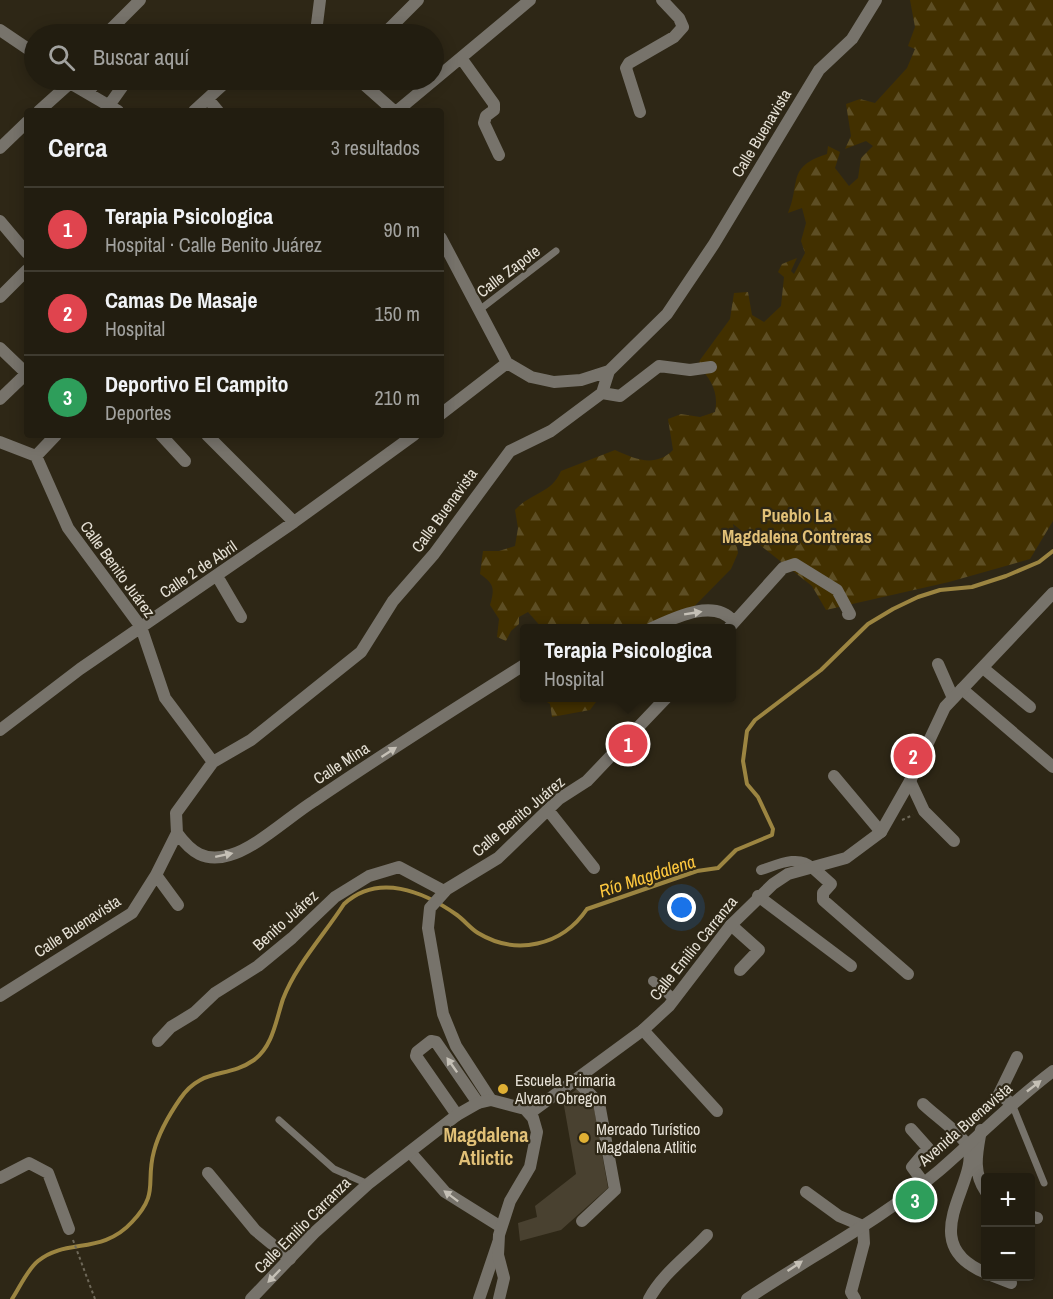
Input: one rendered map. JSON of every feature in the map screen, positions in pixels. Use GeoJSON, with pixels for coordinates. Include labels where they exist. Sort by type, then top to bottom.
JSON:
{"type":"FeatureCollection","features":[{"type":"Feature","properties":{"kind":"street"},"geometry":{"type":"LineString","coordinates":[[116,24],[140,0]]}},
{"type":"Feature","properties":{"kind":"street"},"geometry":{"type":"LineString","coordinates":[[315,24],[320,0]]}},
{"type":"Feature","properties":{"kind":"street"},"geometry":{"type":"LineString","coordinates":[[394,24],[418,0]]}},
{"type":"Feature","properties":{"kind":"street"},"geometry":{"type":"LineString","coordinates":[[444,72],[529,0]]}},
{"type":"Feature","properties":{"kind":"street"},"geometry":{"type":"LineString","coordinates":[[640,112],[626,68],[629,63],[674,37],[683,27],[679,18],[662,0]]}},
{"type":"Feature","properties":{"kind":"street","name":"Calle Buenavista"},"geometry":{"type":"LineString","coordinates":[[0,996],[132,913],[156,875],[177,833],[176,813],[213,762],[251,740],[361,652],[393,601],[434,554],[510,451],[551,431],[602,393],[609,371],[667,314],[714,244],[819,69],[852,39],[876,0]]}},
{"type":"Feature","properties":{"kind":"street"},"geometry":{"type":"LineString","coordinates":[[0,30],[24,46]]}},
{"type":"Feature","properties":{"kind":"street"},"geometry":{"type":"LineString","coordinates":[[461,58],[495,107],[486,116],[484,123],[499,155]]}},
{"type":"Feature","properties":{"kind":"street"},"geometry":{"type":"LineString","coordinates":[[42,108],[59,90]]}},
{"type":"Feature","properties":{"kind":"street"},"geometry":{"type":"LineString","coordinates":[[84,90],[114,108],[122,90]]}},
{"type":"Feature","properties":{"kind":"street"},"geometry":{"type":"LineString","coordinates":[[197,108],[217,90]]}},
{"type":"Feature","properties":{"kind":"street"},"geometry":{"type":"LineString","coordinates":[[371,90],[392,108]]}},
{"type":"Feature","properties":{"kind":"street"},"geometry":{"type":"LineString","coordinates":[[399,108],[421,90]]}},
{"type":"Feature","properties":{"kind":"street"},"geometry":{"type":"LineString","coordinates":[[207,99],[215,108]]}},
{"type":"Feature","properties":{"kind":"street"},"geometry":{"type":"LineString","coordinates":[[0,148],[24,125]]}},
{"type":"Feature","properties":{"kind":"street"},"geometry":{"type":"LineString","coordinates":[[0,221],[24,249]]}},
{"type":"Feature","properties":{"kind":"street"},"geometry":{"type":"LineString","coordinates":[[444,244],[507,363],[531,377],[554,382],[581,380],[609,371]]}},
{"type":"Feature","properties":{"kind":"street"},"geometry":{"type":"LineString","coordinates":[[0,297],[24,273]]}},
{"type":"Feature","properties":{"kind":"street"},"geometry":{"type":"LineString","coordinates":[[0,348],[24,370]]}},
{"type":"Feature","properties":{"kind":"street"},"geometry":{"type":"LineString","coordinates":[[444,412],[507,363]]}},
{"type":"Feature","properties":{"kind":"street"},"geometry":{"type":"LineString","coordinates":[[602,393],[620,396],[659,366],[690,370],[711,367]]}},
{"type":"Feature","properties":{"kind":"street"},"geometry":{"type":"LineString","coordinates":[[0,399],[24,376]]}},
{"type":"Feature","properties":{"kind":"street"},"geometry":{"type":"LineString","coordinates":[[0,442],[36,456],[53,438]]}},
{"type":"Feature","properties":{"kind":"street"},"geometry":{"type":"LineString","coordinates":[[164,438],[185,461]]}},
{"type":"Feature","properties":{"kind":"street"},"geometry":{"type":"LineString","coordinates":[[210,438],[294,522]]}},
{"type":"Feature","properties":{"kind":"street","name":"Calle 2 de Abril"},"geometry":{"type":"LineString","coordinates":[[0,730],[25,708],[294,522],[410,438]]}},
{"type":"Feature","properties":{"kind":"street","name":"Calle Benito Juárez"},"geometry":{"type":"LineString","coordinates":[[36,456],[68,528],[141,627],[165,698],[213,762]]}},
{"type":"Feature","properties":{"kind":"street"},"geometry":{"type":"LineString","coordinates":[[732,624],[783,568],[795,564],[837,590],[850,614],[848,614]]}},
{"type":"Feature","properties":{"kind":"street"},"geometry":{"type":"LineString","coordinates":[[217,576],[241,617]]}},
{"type":"Feature","properties":{"kind":"street","name":"Calle Emilio Carranza"},"geometry":{"type":"LineString","coordinates":[[251,1299],[314,1233],[368,1184],[457,1115],[478,1103],[491,1100],[521,1107],[530,1113],[643,1030],[674,999],[731,925],[758,896],[788,874],[846,858],[880,832],[910,781],[939,716],[962,688],[1053,594]]}},
{"type":"Feature","properties":{"kind":"street"},"geometry":{"type":"LineString","coordinates":[[660,624],[679,615],[709,610],[728,614],[731,624]]}},
{"type":"Feature","properties":{"kind":"street"},"geometry":{"type":"LineString","coordinates":[[938,664],[953,698]]}},
{"type":"Feature","properties":{"kind":"street","name":"Calle Mina"},"geometry":{"type":"LineString","coordinates":[[177,833],[188,848],[205,858],[231,855],[266,835],[341,783],[520,668]]}},
{"type":"Feature","properties":{"kind":"street"},"geometry":{"type":"LineString","coordinates":[[982,668],[1030,707]]}},
{"type":"Feature","properties":{"kind":"street"},"geometry":{"type":"LineString","coordinates":[[962,688],[1053,767]]}},
{"type":"Feature","properties":{"kind":"street","name":"Calle Benito Juárez"},"geometry":{"type":"LineString","coordinates":[[491,1100],[456,1046],[442,1014],[428,928],[430,908],[443,892],[498,858],[548,810],[587,781],[662,702]]}},
{"type":"Feature","properties":{"kind":"street"},"geometry":{"type":"LineString","coordinates":[[834,776],[880,832]]}},
{"type":"Feature","properties":{"kind":"street"},"geometry":{"type":"LineString","coordinates":[[910,781],[924,811],[954,841]]}},
{"type":"Feature","properties":{"kind":"street"},"geometry":{"type":"LineString","coordinates":[[548,810],[594,868]]}},
{"type":"Feature","properties":{"kind":"street"},"geometry":{"type":"LineString","coordinates":[[761,870],[790,861],[808,863],[831,884],[823,893],[823,900],[908,974]]}},
{"type":"Feature","properties":{"kind":"street","name":"Benito Juárez"},"geometry":{"type":"LineString","coordinates":[[158,1041],[171,1027],[194,1013],[215,993],[275,952],[335,897],[369,876],[399,867],[443,892]]}},
{"type":"Feature","properties":{"kind":"street"},"geometry":{"type":"LineString","coordinates":[[156,875],[178,905]]}},
{"type":"Feature","properties":{"kind":"street"},"geometry":{"type":"LineString","coordinates":[[758,896],[850,966]]}},
{"type":"Feature","properties":{"kind":"street"},"geometry":{"type":"LineString","coordinates":[[731,925],[759,950],[740,970]]}},
{"type":"Feature","properties":{"kind":"street"},"geometry":{"type":"LineString","coordinates":[[653,981],[674,999]]}},
{"type":"Feature","properties":{"kind":"street"},"geometry":{"type":"LineString","coordinates":[[643,1030],[717,1111]]}},
{"type":"Feature","properties":{"kind":"street"},"geometry":{"type":"LineString","coordinates":[[457,1115],[416,1056],[417,1052],[431,1041],[436,1042],[478,1103]]}},
{"type":"Feature","properties":{"kind":"street"},"geometry":{"type":"LineString","coordinates":[[1011,1104],[999,1094],[1017,1057]]}},
{"type":"Feature","properties":{"kind":"street","name":"Avenida Buenavista"},"geometry":{"type":"LineString","coordinates":[[747,1299],[760,1295],[804,1260],[863,1226],[923,1182],[1011,1104],[1053,1071]]}},
{"type":"Feature","properties":{"kind":"street"},"geometry":{"type":"LineString","coordinates":[[576,1080],[599,1103],[615,1190],[582,1221]]}},
{"type":"Feature","properties":{"kind":"street"},"geometry":{"type":"LineString","coordinates":[[923,1104],[966,1144],[969,1157],[952,1209],[952,1238],[955,1249],[963,1260],[971,1267],[981,1271]]}},
{"type":"Feature","properties":{"kind":"street"},"geometry":{"type":"LineString","coordinates":[[479,1299],[510,1201],[530,1167],[536,1148],[537,1132],[530,1113]]}},
{"type":"Feature","properties":{"kind":"street"},"geometry":{"type":"LineString","coordinates":[[911,1129],[928,1148],[912,1167],[923,1182]]}},
{"type":"Feature","properties":{"kind":"street"},"geometry":{"type":"LineString","coordinates":[[981,1130],[975,1164],[981,1184]]}},
{"type":"Feature","properties":{"kind":"street"},"geometry":{"type":"LineString","coordinates":[[410,1152],[445,1192],[501,1227]]}},
{"type":"Feature","properties":{"kind":"street"},"geometry":{"type":"LineString","coordinates":[[0,1178],[29,1163],[48,1173],[71,1234]]}},
{"type":"Feature","properties":{"kind":"street"},"geometry":{"type":"LineString","coordinates":[[208,1173],[255,1230],[290,1259]]}},
{"type":"Feature","properties":{"kind":"street"},"geometry":{"type":"LineString","coordinates":[[806,1192],[839,1216],[863,1226],[864,1243],[850,1297]]}},
{"type":"Feature","properties":{"kind":"street"},"geometry":{"type":"LineString","coordinates":[[649,1299],[660,1280],[686,1259],[707,1235]]}},
{"type":"Feature","properties":{"kind":"street"},"geometry":{"type":"LineString","coordinates":[[498,1243],[504,1278],[499,1299]]}},
{"type":"Feature","properties":{"kind":"street"},"geometry":{"type":"LineString","coordinates":[[1004,1281],[1011,1284]]}},
{"type":"Feature","properties":{"kind":"lane","name":"Calle Zapote"},"geometry":{"type":"LineString","coordinates":[[478,311],[555,251]]}},
{"type":"Feature","properties":{"kind":"lane"},"geometry":{"type":"LineString","coordinates":[[1011,1104],[1044,1183]]}},
{"type":"Feature","properties":{"kind":"lane"},"geometry":{"type":"LineString","coordinates":[[279,1120],[334,1169],[368,1184]]}},
{"type":"Feature","properties":{"kind":"path"},"geometry":{"type":"LineString","coordinates":[[894,823],[924,811]]}},
{"type":"Feature","properties":{"kind":"path"},"geometry":{"type":"LineString","coordinates":[[71,1234],[95,1299]]}},
{"type":"Feature","properties":{"kind":"green space"},"geometry":{"type":"Polygon","coordinates":[[[910,0],[1053,0],[1053,521],[1030,559],[949,582],[826,610],[812,586],[733,524],[738,553],[731,569],[677,624],[538,624],[528,612],[519,617],[519,624],[511,631],[506,641],[497,637],[499,619],[490,605],[492,587],[480,574],[483,551],[499,551],[515,546],[518,528],[515,510],[552,484],[561,471],[615,450],[637,459],[659,459],[673,450],[668,419],[681,414],[700,417],[715,412],[715,392],[707,376],[698,366],[730,319],[734,293],[748,292],[752,315],[764,322],[781,306],[784,277],[778,272],[782,264],[797,258],[791,271],[794,274],[805,253],[801,241],[806,223],[802,208],[788,213],[800,170],[805,164],[827,154],[828,146],[840,152],[835,168],[849,186],[858,178],[861,158],[873,146],[866,141],[845,149],[851,136],[846,104],[860,99],[875,103],[907,68],[915,49],[908,46],[915,27],[910,0]]]}},
{"type":"Feature","properties":{"kind":"green space"},"geometry":{"type":"Polygon","coordinates":[[[547,702],[596,702],[590,710],[552,717],[550,704],[547,702]]]}},
{"type":"Feature","properties":{"kind":"building","name":"Mercado Turístico Magdalena Atlitic"},"geometry":{"type":"Polygon","coordinates":[[[578,1088],[593,1102],[608,1188],[561,1230],[520,1241],[518,1223],[537,1217],[535,1206],[576,1174],[563,1100],[578,1088]]]}},
{"type":"Feature","properties":{"kind":"waterway","name":"Río Magdalena"},"geometry":{"type":"LineString","coordinates":[[12,1299],[38,1261],[60,1250],[109,1239],[132,1222],[141,1212],[149,1195],[156,1144],[176,1105],[188,1089],[197,1082],[244,1066],[266,1048],[283,999],[295,974],[344,904],[371,889],[400,889],[444,906],[475,931],[493,940],[508,944],[537,944],[565,932],[587,909],[697,871],[718,868],[736,850],[772,835],[773,829],[758,797],[747,784],[743,761],[747,731],[755,720],[821,670],[868,624],[893,609],[940,590],[972,587],[1006,576],[1039,562],[1053,551]]}},
{"type":"Feature","properties":{"kind":"place","name":"Terapia Psicologica"},"geometry":{"type":"Point","coordinates":[628,744]}},
{"type":"Feature","properties":{"kind":"place","name":"Camas De Masaje"},"geometry":{"type":"Point","coordinates":[913,756]}},
{"type":"Feature","properties":{"kind":"place","name":"Escuela Primaria Alvaro Obregon"},"geometry":{"type":"Point","coordinates":[503,1089]}},
{"type":"Feature","properties":{"kind":"place","name":"Mercado Turístico Magdalena Atlitic"},"geometry":{"type":"Point","coordinates":[584,1138]}},
{"type":"Feature","properties":{"kind":"place","name":"Deportivo El Campito"},"geometry":{"type":"Point","coordinates":[915,1200]}},
{"type":"Feature","properties":{"kind":"district","name":"Pueblo La Magdalena Contreras"},"geometry":{"type":"Point","coordinates":[797,525]}},
{"type":"Feature","properties":{"kind":"district","name":"Magdalena Atlictic"},"geometry":{"type":"Point","coordinates":[486,1146]}}]}
